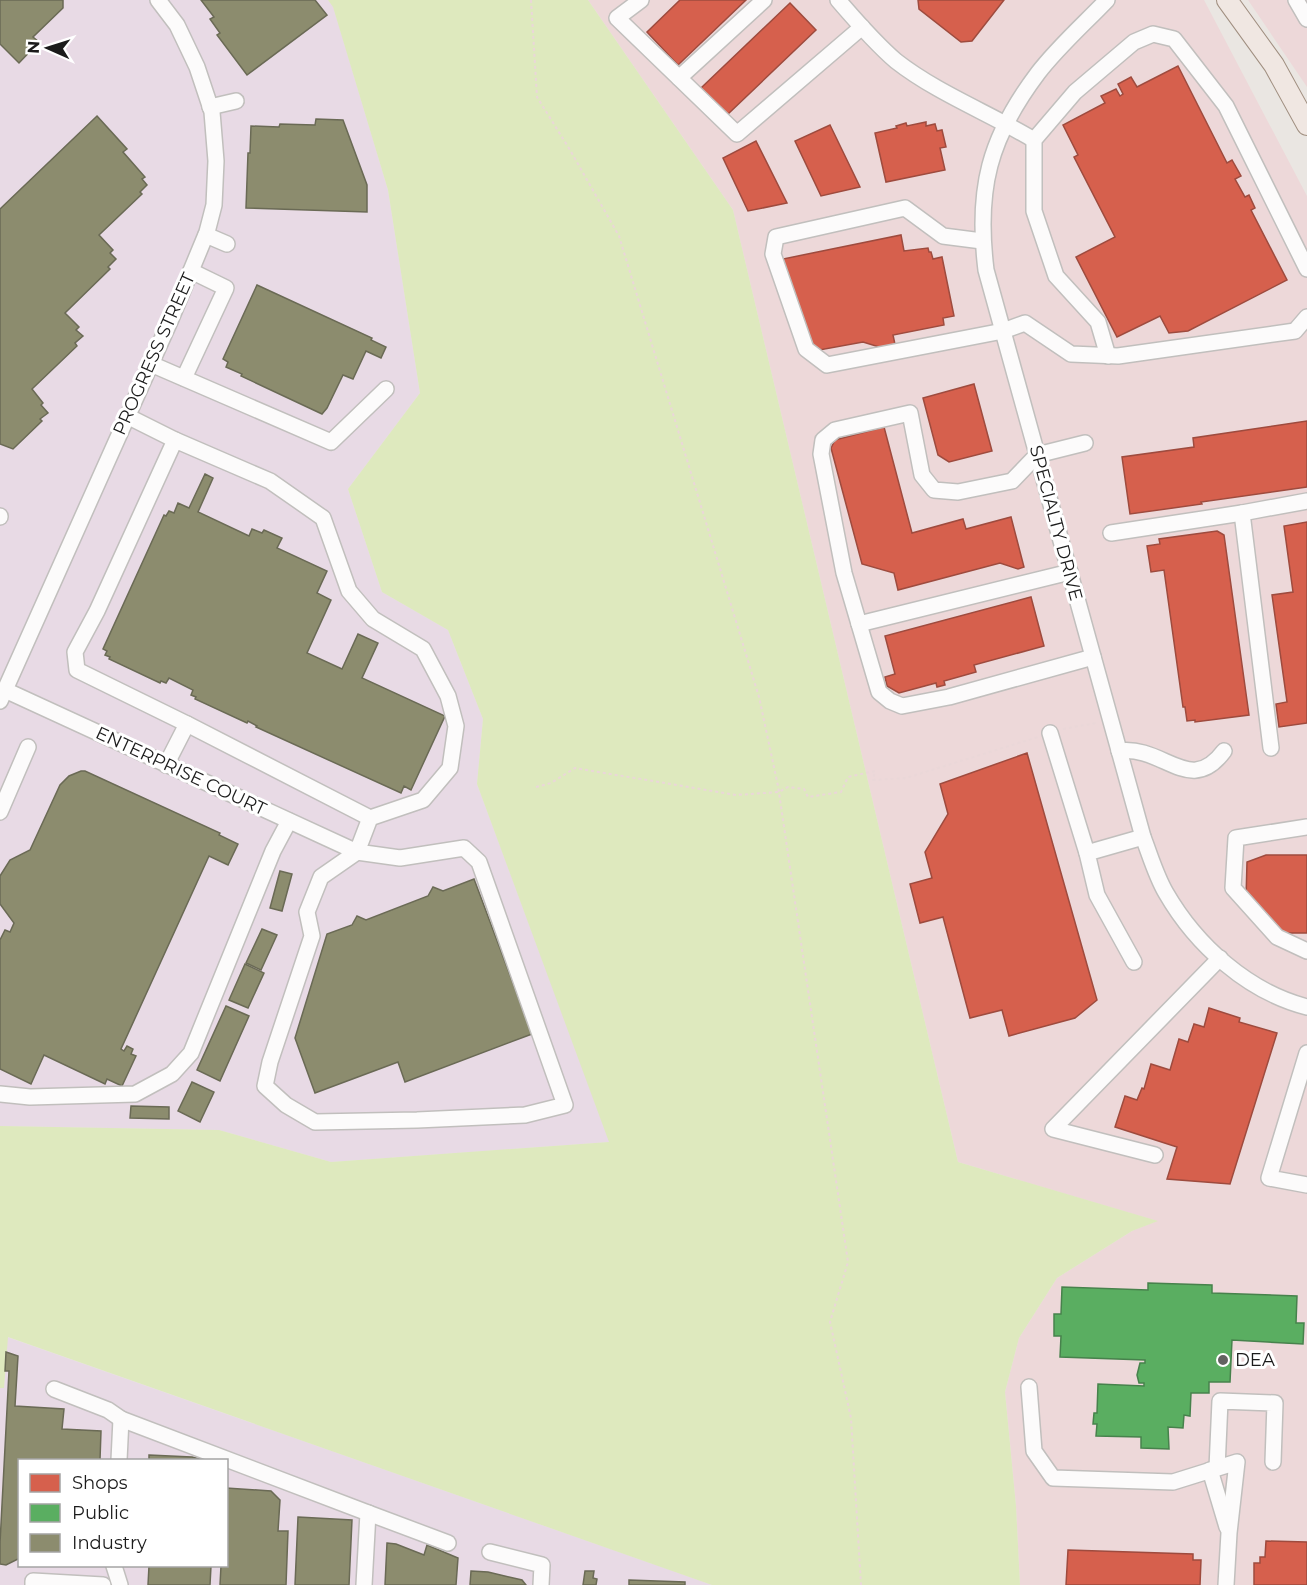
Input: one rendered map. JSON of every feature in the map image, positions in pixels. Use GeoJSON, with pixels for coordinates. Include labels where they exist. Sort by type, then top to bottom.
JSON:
{"type":"FeatureCollection","features":[{"type":"Feature","properties":{"kind":"main road"},"geometry":{"type":"LineString","coordinates":[[1227,0],[1274,65],[1307,125]]}},
{"type":"Feature","properties":{"kind":"street","name":"PROGRESS STREET"},"geometry":{"type":"LineString","coordinates":[[2,696],[151,364],[206,235],[214,205],[216,161],[210,107],[197,67],[177,25],[158,0]]}},
{"type":"Feature","properties":{"kind":"street"},"geometry":{"type":"LineString","coordinates":[[641,0],[617,18],[737,134],[862,27]]}},
{"type":"Feature","properties":{"kind":"street"},"geometry":{"type":"LineString","coordinates":[[679,78],[764,0]]}},
{"type":"Feature","properties":{"kind":"street"},"geometry":{"type":"LineString","coordinates":[[838,0],[896,60],[932,85],[1034,140]]}},
{"type":"Feature","properties":{"kind":"street","name":"SPECIALTY DRIVE"},"geometry":{"type":"LineString","coordinates":[[1107,0],[1039,72],[1005,123],[992,155],[984,195],[982,241],[986,270],[1143,837],[1164,890],[1176,910],[1206,946],[1220,958],[1251,983],[1285,1001],[1307,1007]]}},
{"type":"Feature","properties":{"kind":"street"},"geometry":{"type":"LineString","coordinates":[[1296,0],[1307,20]]}},
{"type":"Feature","properties":{"kind":"street"},"geometry":{"type":"LineString","coordinates":[[1108,356],[1098,322],[1056,276],[1034,210],[1034,140],[1076,92],[1134,42],[1154,34],[1174,39],[1226,106],[1307,269]]}},
{"type":"Feature","properties":{"kind":"street"},"geometry":{"type":"LineString","coordinates":[[210,107],[236,101]]}},
{"type":"Feature","properties":{"kind":"street"},"geometry":{"type":"LineString","coordinates":[[982,241],[943,236],[905,208],[776,237],[773,254],[806,349],[827,364],[1003,331],[1025,323],[1071,354],[1118,356],[1295,331],[1307,317]]}},
{"type":"Feature","properties":{"kind":"street"},"geometry":{"type":"LineString","coordinates":[[206,235],[227,244]]}},
{"type":"Feature","properties":{"kind":"street"},"geometry":{"type":"LineString","coordinates":[[184,378],[226,288],[191,271]]}},
{"type":"Feature","properties":{"kind":"street"},"geometry":{"type":"LineString","coordinates":[[151,364],[331,442],[386,389]]}},
{"type":"Feature","properties":{"kind":"street"},"geometry":{"type":"LineString","coordinates":[[1086,443],[1037,455],[1012,481],[958,492],[934,490],[922,475],[910,413],[835,430],[823,440],[821,454],[844,573],[879,692],[890,701],[902,706],[949,697],[1093,657]]}},
{"type":"Feature","properties":{"kind":"street"},"geometry":{"type":"LineString","coordinates":[[128,416],[175,441],[270,481],[323,518],[349,591],[373,620],[423,649],[448,696],[456,726],[450,768],[423,800],[370,818],[188,724],[77,670],[75,652],[97,611],[175,441]]}},
{"type":"Feature","properties":{"kind":"street"},"geometry":{"type":"LineString","coordinates":[[1111,533],[1307,501]]}},
{"type":"Feature","properties":{"kind":"street"},"geometry":{"type":"LineString","coordinates":[[1242,513],[1271,748]]}},
{"type":"Feature","properties":{"kind":"street"},"geometry":{"type":"LineString","coordinates":[[860,624],[1070,572]]}},
{"type":"Feature","properties":{"kind":"street","name":"ENTERPRISE COURT"},"geometry":{"type":"LineString","coordinates":[[2,696],[166,765],[357,852],[399,858],[464,848],[479,862],[565,1105],[525,1115],[315,1122],[286,1105],[265,1086],[270,1062],[312,936],[307,912],[321,877],[357,852]]}},
{"type":"Feature","properties":{"kind":"street"},"geometry":{"type":"LineString","coordinates":[[166,765],[188,724]]}},
{"type":"Feature","properties":{"kind":"street"},"geometry":{"type":"LineString","coordinates":[[1050,733],[1087,853],[1097,895],[1134,962]]}},
{"type":"Feature","properties":{"kind":"street"},"geometry":{"type":"LineString","coordinates":[[0,812],[28,747]]}},
{"type":"Feature","properties":{"kind":"street"},"geometry":{"type":"LineString","coordinates":[[1119,751],[1145,752],[1186,770],[1196,771],[1214,764],[1224,752]]}},
{"type":"Feature","properties":{"kind":"street"},"geometry":{"type":"LineString","coordinates":[[357,852],[370,818]]}},
{"type":"Feature","properties":{"kind":"street"},"geometry":{"type":"LineString","coordinates":[[0,1094],[30,1097],[135,1095],[172,1074],[191,1053],[273,851],[290,821]]}},
{"type":"Feature","properties":{"kind":"street"},"geometry":{"type":"LineString","coordinates":[[1307,827],[1236,838],[1233,888],[1277,937],[1307,951]]}},
{"type":"Feature","properties":{"kind":"street"},"geometry":{"type":"LineString","coordinates":[[1087,853],[1143,837]]}},
{"type":"Feature","properties":{"kind":"street"},"geometry":{"type":"LineString","coordinates":[[1155,1155],[1053,1129],[1220,958]]}},
{"type":"Feature","properties":{"kind":"street"},"geometry":{"type":"LineString","coordinates":[[1307,1053],[1269,1178],[1307,1185]]}},
{"type":"Feature","properties":{"kind":"street"},"geometry":{"type":"LineString","coordinates":[[1029,1387],[1034,1451],[1053,1478],[1173,1482],[1237,1462],[1228,1533],[1226,1585]]}},
{"type":"Feature","properties":{"kind":"street"},"geometry":{"type":"LineString","coordinates":[[54,1389],[108,1410],[122,1419],[226,1459]]}},
{"type":"Feature","properties":{"kind":"street"},"geometry":{"type":"LineString","coordinates":[[1228,1533],[1214,1469],[1220,1401],[1275,1403],[1273,1462]]}},
{"type":"Feature","properties":{"kind":"street"},"geometry":{"type":"LineString","coordinates":[[119,1459],[122,1419]]}},
{"type":"Feature","properties":{"kind":"street"},"geometry":{"type":"LineString","coordinates":[[228,1460],[448,1543]]}},
{"type":"Feature","properties":{"kind":"street"},"geometry":{"type":"LineString","coordinates":[[363,1585],[368,1514]]}},
{"type":"Feature","properties":{"kind":"street"},"geometry":{"type":"LineString","coordinates":[[490,1552],[542,1565],[541,1585]]}},
{"type":"Feature","properties":{"kind":"street"},"geometry":{"type":"LineString","coordinates":[[114,1567],[120,1585]]}},
{"type":"Feature","properties":{"kind":"street"},"geometry":{"type":"LineString","coordinates":[[33,1585],[33,1581],[103,1585]]}},
{"type":"Feature","properties":{"kind":"path"},"geometry":{"type":"LineString","coordinates":[[531,0],[537,97],[619,236],[759,697],[779,792],[848,1262],[830,1322],[851,1418],[861,1585]]}},
{"type":"Feature","properties":{"kind":"path"},"geometry":{"type":"LineString","coordinates":[[536,788],[551,783],[575,768],[736,795],[779,792],[788,787],[804,789],[808,797],[841,792],[848,777],[875,771],[873,780],[906,778],[1068,727],[1111,721]]}},
{"type":"Feature","properties":{"kind":"shaded area"},"geometry":{"type":"Polygon","coordinates":[[[0,0],[328,0],[333,6],[388,190],[420,393],[348,489],[382,592],[448,630],[483,719],[477,784],[610,1142],[331,1162],[219,1130],[0,1126],[0,0]]]}},
{"type":"Feature","properties":{"kind":"shaded area"},"geometry":{"type":"Polygon","coordinates":[[[588,0],[1204,0],[1307,196],[1307,1585],[1020,1585],[1016,1506],[1005,1392],[1019,1338],[1057,1278],[1132,1231],[1157,1221],[958,1162],[733,210],[588,0]]]}},
{"type":"Feature","properties":{"kind":"shaded area"},"geometry":{"type":"Polygon","coordinates":[[[1248,0],[1307,0],[1307,87],[1305,84],[1248,0]]]}},
{"type":"Feature","properties":{"kind":"shaded area"},"geometry":{"type":"Polygon","coordinates":[[[7,1337],[712,1585],[0,1585],[0,1388],[4,1388],[7,1337]]]}},
{"type":"Feature","properties":{"kind":"green space"},"geometry":{"type":"Polygon","coordinates":[[[328,0],[588,0],[733,210],[958,1162],[1158,1221],[1132,1231],[1057,1278],[1019,1338],[1005,1392],[1016,1506],[1020,1585],[712,1585],[8,1337],[4,1388],[0,1388],[0,1126],[219,1130],[331,1162],[609,1142],[477,784],[483,719],[448,630],[382,592],[348,489],[420,393],[388,190],[333,7],[328,0]]]}},
{"type":"Feature","properties":{"kind":"building: Shops"},"geometry":{"type":"Polygon","coordinates":[[[680,0],[746,0],[678,65],[647,32],[680,0]]]}},
{"type":"Feature","properties":{"kind":"building: Shops"},"geometry":{"type":"Polygon","coordinates":[[[918,0],[1004,0],[972,41],[961,42],[919,9],[918,0]]]}},
{"type":"Feature","properties":{"kind":"building: Shops"},"geometry":{"type":"Polygon","coordinates":[[[790,3],[816,30],[727,115],[701,88],[790,3]]]}},
{"type":"Feature","properties":{"kind":"building: Shops"},"geometry":{"type":"Polygon","coordinates":[[[1178,66],[1227,163],[1232,160],[1241,176],[1235,179],[1245,197],[1249,195],[1255,208],[1251,210],[1287,280],[1188,331],[1169,333],[1160,316],[1117,337],[1076,257],[1115,237],[1074,157],[1078,155],[1063,125],[1105,103],[1101,96],[1116,89],[1120,96],[1123,94],[1118,84],[1131,77],[1137,87],[1178,66]]]}},
{"type":"Feature","properties":{"kind":"building: Shops"},"geometry":{"type":"Polygon","coordinates":[[[926,122],[926,126],[935,124],[937,131],[942,130],[946,147],[940,148],[945,170],[886,182],[875,133],[897,128],[896,126],[906,123],[907,126],[926,122]]]}},
{"type":"Feature","properties":{"kind":"building: Shops"},"geometry":{"type":"Polygon","coordinates":[[[830,125],[860,187],[821,196],[795,141],[830,125]]]}},
{"type":"Feature","properties":{"kind":"building: Shops"},"geometry":{"type":"Polygon","coordinates":[[[756,141],[787,203],[748,211],[723,158],[756,141]]]}},
{"type":"Feature","properties":{"kind":"building: Shops"},"geometry":{"type":"Polygon","coordinates":[[[901,235],[904,251],[928,248],[933,259],[942,257],[954,316],[943,318],[944,325],[893,335],[896,349],[889,350],[863,342],[814,351],[783,259],[901,235]]]}},
{"type":"Feature","properties":{"kind":"building: Shops"},"geometry":{"type":"Polygon","coordinates":[[[974,384],[992,451],[949,462],[938,455],[923,398],[974,384]]]}},
{"type":"Feature","properties":{"kind":"building: Shops"},"geometry":{"type":"Polygon","coordinates":[[[1307,421],[1307,487],[1130,514],[1122,457],[1194,447],[1193,438],[1307,421]]]}},
{"type":"Feature","properties":{"kind":"building: Shops"},"geometry":{"type":"Polygon","coordinates":[[[884,427],[912,533],[963,519],[966,529],[1011,517],[1024,567],[1018,569],[1000,563],[898,590],[894,573],[862,564],[831,448],[835,440],[884,427]]]}},
{"type":"Feature","properties":{"kind":"building: Shops"},"geometry":{"type":"Polygon","coordinates":[[[1307,522],[1307,723],[1279,727],[1276,704],[1287,702],[1272,595],[1293,592],[1284,526],[1307,522]]]}},
{"type":"Feature","properties":{"kind":"building: Shops"},"geometry":{"type":"Polygon","coordinates":[[[1217,531],[1224,535],[1249,715],[1187,721],[1185,707],[1183,707],[1164,570],[1151,572],[1147,546],[1160,544],[1159,539],[1217,531]]]}},
{"type":"Feature","properties":{"kind":"building: Shops"},"geometry":{"type":"Polygon","coordinates":[[[1031,597],[1044,646],[974,665],[976,672],[944,681],[945,685],[937,687],[936,683],[899,693],[887,686],[885,677],[895,674],[885,636],[1031,597]]]}},
{"type":"Feature","properties":{"kind":"building: Shops"},"geometry":{"type":"Polygon","coordinates":[[[1027,753],[1097,1000],[1075,1018],[1009,1036],[1002,1010],[970,1018],[943,917],[920,923],[910,884],[932,878],[925,852],[948,814],[940,784],[1027,753]]]}},
{"type":"Feature","properties":{"kind":"building: Shops"},"geometry":{"type":"Polygon","coordinates":[[[1266,855],[1307,855],[1307,933],[1280,933],[1246,899],[1247,862],[1266,855]]]}},
{"type":"Feature","properties":{"kind":"building: Shops"},"geometry":{"type":"Polygon","coordinates":[[[1209,1008],[1240,1018],[1239,1022],[1277,1033],[1230,1184],[1167,1179],[1177,1147],[1115,1127],[1125,1096],[1137,1100],[1142,1088],[1144,1089],[1151,1064],[1170,1070],[1179,1039],[1188,1042],[1194,1024],[1204,1027],[1209,1008]]]}},
{"type":"Feature","properties":{"kind":"building: Shops"},"geometry":{"type":"Polygon","coordinates":[[[1266,1541],[1307,1542],[1307,1585],[1254,1585],[1254,1563],[1260,1563],[1260,1557],[1265,1557],[1266,1541]]]}},
{"type":"Feature","properties":{"kind":"building: Shops"},"geometry":{"type":"Polygon","coordinates":[[[1068,1550],[1193,1554],[1193,1560],[1201,1560],[1200,1585],[1066,1585],[1068,1550]]]}},
{"type":"Feature","properties":{"kind":"building: Public"},"geometry":{"type":"Polygon","coordinates":[[[1148,1283],[1212,1285],[1212,1293],[1297,1296],[1296,1323],[1304,1323],[1303,1344],[1232,1340],[1230,1382],[1209,1382],[1209,1393],[1191,1393],[1190,1416],[1184,1415],[1183,1428],[1168,1427],[1169,1449],[1141,1448],[1141,1437],[1096,1436],[1097,1424],[1093,1424],[1094,1413],[1097,1413],[1098,1384],[1144,1386],[1144,1383],[1139,1383],[1137,1375],[1140,1363],[1145,1363],[1145,1360],[1060,1357],[1061,1336],[1054,1336],[1054,1314],[1061,1314],[1062,1287],[1148,1290],[1148,1283]]]}},
{"type":"Feature","properties":{"kind":"building: Industry"},"geometry":{"type":"Polygon","coordinates":[[[0,0],[63,0],[63,8],[33,37],[39,42],[19,63],[0,44],[0,0]]]}},
{"type":"Feature","properties":{"kind":"building: Industry"},"geometry":{"type":"Polygon","coordinates":[[[201,0],[315,0],[327,15],[247,75],[217,35],[220,33],[210,19],[214,17],[201,0]]]}},
{"type":"Feature","properties":{"kind":"building: Industry"},"geometry":{"type":"Polygon","coordinates":[[[97,116],[127,149],[123,152],[145,177],[142,179],[147,185],[140,192],[142,194],[99,235],[113,250],[110,253],[116,259],[108,267],[110,269],[65,313],[79,327],[76,330],[83,336],[75,343],[77,346],[32,389],[48,413],[13,449],[0,444],[0,209],[97,116]]]}},
{"type":"Feature","properties":{"kind":"building: Industry"},"geometry":{"type":"Polygon","coordinates":[[[316,119],[343,120],[367,185],[367,212],[246,208],[251,126],[315,125],[316,119]]]}},
{"type":"Feature","properties":{"kind":"building: Industry"},"geometry":{"type":"Polygon","coordinates":[[[257,285],[372,338],[371,340],[386,347],[381,358],[366,351],[353,379],[343,375],[322,414],[226,367],[228,362],[223,359],[257,285]]]}},
{"type":"Feature","properties":{"kind":"building: Industry"},"geometry":{"type":"Polygon","coordinates":[[[205,474],[213,478],[198,512],[249,536],[252,529],[262,533],[264,530],[282,538],[277,548],[327,571],[317,593],[331,600],[307,653],[342,669],[358,634],[378,643],[362,678],[445,716],[411,790],[404,786],[401,793],[256,727],[248,721],[247,723],[195,699],[196,697],[191,695],[193,690],[169,678],[166,683],[161,681],[160,683],[105,655],[107,651],[103,649],[164,515],[166,516],[169,511],[174,513],[178,503],[189,508],[205,474]]]}},
{"type":"Feature","properties":{"kind":"building: Industry"},"geometry":{"type":"Polygon","coordinates":[[[81,771],[220,833],[219,835],[238,844],[228,865],[209,856],[121,1049],[124,1051],[127,1046],[133,1049],[131,1054],[136,1056],[122,1086],[107,1079],[105,1084],[44,1055],[31,1084],[0,1069],[0,940],[5,930],[10,932],[14,923],[0,904],[0,876],[10,860],[30,850],[60,785],[69,776],[81,771]]]}},
{"type":"Feature","properties":{"kind":"building: Industry"},"geometry":{"type":"Polygon","coordinates":[[[280,871],[292,874],[282,911],[270,908],[280,871]]]}},
{"type":"Feature","properties":{"kind":"building: Industry"},"geometry":{"type":"Polygon","coordinates":[[[474,879],[532,1034],[405,1082],[398,1062],[315,1093],[295,1038],[327,934],[352,925],[357,916],[366,920],[428,896],[433,887],[443,891],[474,879]]]}},
{"type":"Feature","properties":{"kind":"building: Industry"},"geometry":{"type":"Polygon","coordinates":[[[262,929],[277,935],[261,970],[246,963],[262,929]]]}},
{"type":"Feature","properties":{"kind":"building: Industry"},"geometry":{"type":"Polygon","coordinates":[[[245,964],[264,973],[248,1008],[229,1000],[245,964]]]}},
{"type":"Feature","properties":{"kind":"building: Industry"},"geometry":{"type":"Polygon","coordinates":[[[226,1006],[249,1016],[220,1081],[197,1070],[226,1006]]]}},
{"type":"Feature","properties":{"kind":"building: Industry"},"geometry":{"type":"Polygon","coordinates":[[[192,1082],[214,1092],[200,1122],[178,1111],[192,1082]]]}},
{"type":"Feature","properties":{"kind":"building: Industry"},"geometry":{"type":"Polygon","coordinates":[[[131,1106],[169,1107],[169,1119],[130,1118],[131,1106]]]}},
{"type":"Feature","properties":{"kind":"building: Industry"},"geometry":{"type":"Polygon","coordinates":[[[6,1352],[18,1356],[15,1406],[64,1409],[62,1429],[101,1431],[100,1459],[18,1459],[18,1559],[6,1565],[0,1564],[9,1371],[5,1371],[6,1352]]]}},
{"type":"Feature","properties":{"kind":"building: Industry"},"geometry":{"type":"Polygon","coordinates":[[[149,1455],[199,1459],[149,1459],[149,1455]]]}},
{"type":"Feature","properties":{"kind":"building: Industry"},"geometry":{"type":"Polygon","coordinates":[[[228,1488],[271,1491],[280,1500],[278,1531],[288,1531],[286,1585],[220,1585],[221,1567],[228,1567],[228,1488]]]}},
{"type":"Feature","properties":{"kind":"building: Industry"},"geometry":{"type":"Polygon","coordinates":[[[298,1517],[352,1520],[349,1585],[295,1585],[298,1517]]]}},
{"type":"Feature","properties":{"kind":"building: Industry"},"geometry":{"type":"Polygon","coordinates":[[[387,1543],[396,1544],[424,1555],[427,1545],[458,1558],[456,1585],[385,1585],[387,1543]]]}},
{"type":"Feature","properties":{"kind":"building: Industry"},"geometry":{"type":"Polygon","coordinates":[[[149,1567],[211,1567],[210,1585],[148,1585],[149,1567]]]}},
{"type":"Feature","properties":{"kind":"building: Industry"},"geometry":{"type":"Polygon","coordinates":[[[471,1571],[488,1572],[522,1580],[526,1585],[470,1585],[471,1571]]]}},
{"type":"Feature","properties":{"kind":"building: Industry"},"geometry":{"type":"Polygon","coordinates":[[[585,1571],[594,1571],[593,1578],[597,1579],[596,1585],[583,1585],[585,1571]]]}},
{"type":"Feature","properties":{"kind":"building: Industry"},"geometry":{"type":"Polygon","coordinates":[[[629,1580],[685,1582],[685,1585],[629,1585],[629,1580]]]}},
{"type":"Feature","properties":{"kind":"place","name":"DEA"},"geometry":{"type":"Point","coordinates":[1223,1360]}}]}
